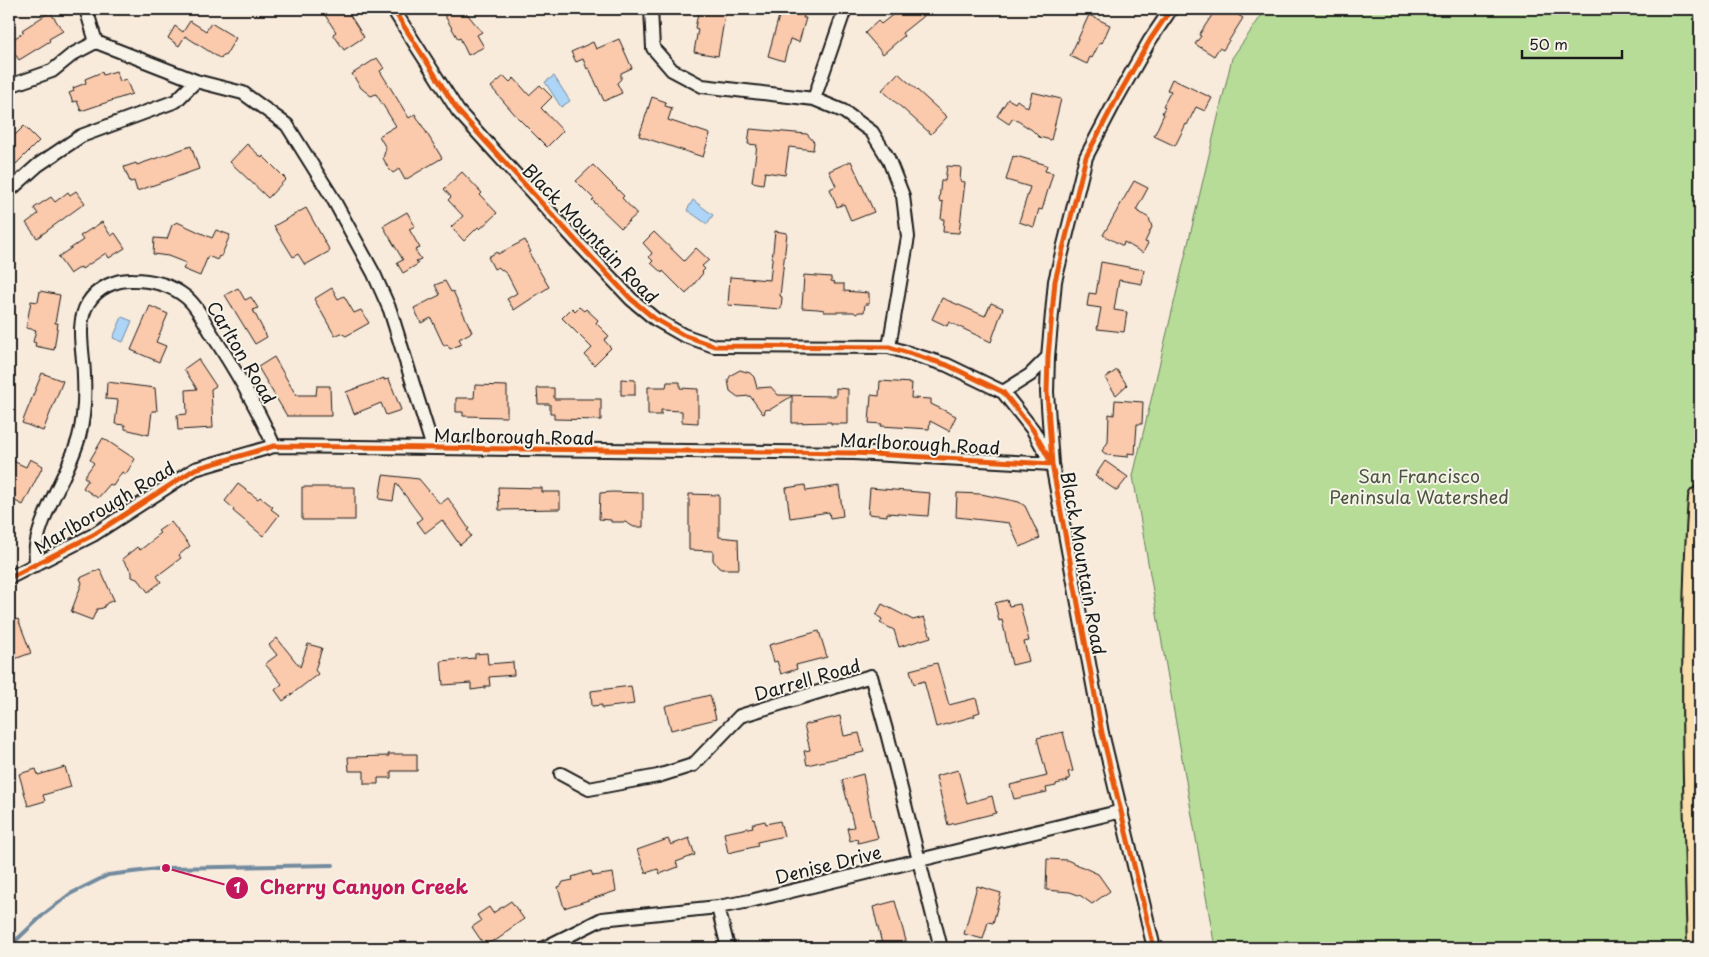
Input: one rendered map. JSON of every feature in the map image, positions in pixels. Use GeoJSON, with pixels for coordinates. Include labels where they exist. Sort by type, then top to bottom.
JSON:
{"type":"FeatureCollection","features":[{"type":"Feature","properties":{"kind":"highway"},"geometry":{"type":"LineString","coordinates":[[1698,948],[1694,702],[1695,611],[1700,498]]}},
{"type":"Feature","properties":{"kind":"street"},"geometry":{"type":"LineString","coordinates":[[86,9],[96,42]]}},
{"type":"Feature","properties":{"kind":"street","name":"Black Mountain Road"},"geometry":{"type":"LineString","coordinates":[[393,9],[458,111],[630,299],[655,319],[683,335],[714,346],[889,347],[947,365],[1002,392],[1033,430],[1052,464],[1102,733],[1154,948]]}},
{"type":"Feature","properties":{"kind":"street"},"geometry":{"type":"LineString","coordinates":[[651,9],[653,48],[672,70],[702,86],[814,100],[843,111],[872,132],[888,158],[903,196],[908,237],[889,347]]}},
{"type":"Feature","properties":{"kind":"street"},"geometry":{"type":"LineString","coordinates":[[814,100],[845,9]]}},
{"type":"Feature","properties":{"kind":"street"},"geometry":{"type":"LineString","coordinates":[[1052,464],[1048,358],[1055,281],[1086,156],[1117,98],[1170,9]]}},
{"type":"Feature","properties":{"kind":"street"},"geometry":{"type":"LineString","coordinates":[[9,86],[52,71],[72,54],[96,42],[196,81],[242,93],[287,125],[332,197],[374,274],[390,310],[433,448]]}},
{"type":"Feature","properties":{"kind":"street"},"geometry":{"type":"LineString","coordinates":[[9,191],[38,165],[81,136],[176,101],[196,81]]}},
{"type":"Feature","properties":{"kind":"street","name":"Carlton Road"},"geometry":{"type":"LineString","coordinates":[[36,565],[36,547],[40,528],[68,466],[79,436],[83,407],[84,377],[82,317],[88,303],[97,292],[111,284],[126,280],[149,280],[174,289],[188,299],[229,361],[264,423],[274,446]]}},
{"type":"Feature","properties":{"kind":"street"},"geometry":{"type":"LineString","coordinates":[[1002,392],[1030,375],[1048,358]]}},
{"type":"Feature","properties":{"kind":"street","name":"Marlborough Road"},"geometry":{"type":"LineString","coordinates":[[9,578],[93,535],[195,469],[274,446],[854,453],[1052,464]]}},
{"type":"Feature","properties":{"kind":"street","name":"Darrell Road"},"geometry":{"type":"LineString","coordinates":[[561,774],[589,788],[658,776],[693,765],[740,716],[871,676],[941,948]]}},
{"type":"Feature","properties":{"kind":"street","name":"Denise Drive"},"geometry":{"type":"LineString","coordinates":[[544,948],[602,919],[718,907],[1122,811]]}},
{"type":"Feature","properties":{"kind":"street"},"geometry":{"type":"LineString","coordinates":[[718,907],[728,948]]}},
{"type":"Feature","properties":{"kind":"green space","name":"San Francisco Peninsula Watershed"},"geometry":{"type":"Polygon","coordinates":[[[1266,9],[1700,9],[1700,948],[1215,948],[1133,476],[1232,58],[1266,9]]]}},
{"type":"Feature","properties":{"kind":"water"},"geometry":{"type":"Polygon","coordinates":[[[554,76],[570,101],[561,107],[545,82],[554,76]]]}},
{"type":"Feature","properties":{"kind":"water"},"geometry":{"type":"Polygon","coordinates":[[[693,200],[713,215],[707,224],[687,210],[693,200]]]}},
{"type":"Feature","properties":{"kind":"water"},"geometry":{"type":"Polygon","coordinates":[[[122,317],[132,321],[123,342],[113,338],[122,317]]]}},
{"type":"Feature","properties":{"kind":"building"},"geometry":{"type":"Polygon","coordinates":[[[321,9],[346,9],[364,37],[344,50],[333,34],[336,32],[321,9]]]}},
{"type":"Feature","properties":{"kind":"building"},"geometry":{"type":"Polygon","coordinates":[[[441,9],[463,9],[482,32],[477,35],[484,47],[468,55],[460,38],[458,39],[441,9]]]}},
{"type":"Feature","properties":{"kind":"building"},"geometry":{"type":"Polygon","coordinates":[[[699,9],[726,9],[718,56],[694,52],[698,29],[695,28],[699,9]]]}},
{"type":"Feature","properties":{"kind":"building"},"geometry":{"type":"Polygon","coordinates":[[[781,9],[806,9],[803,18],[806,18],[799,42],[790,39],[784,61],[768,56],[781,9]]]}},
{"type":"Feature","properties":{"kind":"building"},"geometry":{"type":"Polygon","coordinates":[[[900,9],[932,9],[902,33],[904,36],[883,54],[865,33],[878,21],[881,24],[900,9]]]}},
{"type":"Feature","properties":{"kind":"building"},"geometry":{"type":"Polygon","coordinates":[[[1216,9],[1228,9],[1243,18],[1223,50],[1219,48],[1214,56],[1195,44],[1216,9]]]}},
{"type":"Feature","properties":{"kind":"building"},"geometry":{"type":"Polygon","coordinates":[[[50,12],[63,31],[19,60],[9,42],[24,32],[22,30],[50,12]]]}},
{"type":"Feature","properties":{"kind":"building"},"geometry":{"type":"Polygon","coordinates":[[[1089,15],[1110,25],[1102,43],[1100,42],[1087,64],[1070,56],[1089,15]]]}},
{"type":"Feature","properties":{"kind":"building"},"geometry":{"type":"Polygon","coordinates":[[[190,21],[206,31],[211,23],[236,38],[225,56],[223,55],[221,59],[185,36],[179,46],[168,38],[175,26],[183,32],[190,21]]]}},
{"type":"Feature","properties":{"kind":"building"},"geometry":{"type":"Polygon","coordinates":[[[619,39],[632,68],[621,73],[621,79],[617,83],[622,93],[604,101],[583,59],[576,62],[571,52],[593,42],[596,49],[619,39]]]}},
{"type":"Feature","properties":{"kind":"building"},"geometry":{"type":"Polygon","coordinates":[[[377,58],[384,68],[380,71],[409,118],[415,114],[442,158],[405,180],[399,169],[393,173],[388,168],[383,158],[386,148],[379,136],[396,126],[376,94],[371,96],[361,88],[352,74],[377,58]]]}},
{"type":"Feature","properties":{"kind":"building"},"geometry":{"type":"Polygon","coordinates":[[[116,71],[120,81],[126,79],[132,94],[81,111],[77,101],[73,102],[69,93],[74,91],[73,88],[86,83],[85,79],[102,72],[103,75],[116,71]]]}},
{"type":"Feature","properties":{"kind":"building"},"geometry":{"type":"Polygon","coordinates":[[[898,73],[947,117],[931,134],[882,90],[898,73]]]}},
{"type":"Feature","properties":{"kind":"building"},"geometry":{"type":"Polygon","coordinates":[[[504,76],[510,82],[514,78],[529,95],[540,85],[552,97],[541,108],[563,131],[547,147],[491,87],[504,76]]]}},
{"type":"Feature","properties":{"kind":"building"},"geometry":{"type":"Polygon","coordinates":[[[1172,79],[1212,98],[1205,111],[1196,107],[1175,146],[1154,136],[1164,114],[1162,113],[1165,107],[1163,106],[1171,91],[1167,90],[1172,79]]]}},
{"type":"Feature","properties":{"kind":"building"},"geometry":{"type":"Polygon","coordinates":[[[1032,92],[1061,99],[1051,140],[1039,137],[1032,130],[1013,118],[1009,124],[997,116],[1008,99],[1015,103],[1017,100],[1028,108],[1032,92]]]}},
{"type":"Feature","properties":{"kind":"building"},"geometry":{"type":"Polygon","coordinates":[[[652,97],[666,102],[665,106],[672,108],[668,120],[710,134],[703,157],[639,136],[652,97]]]}},
{"type":"Feature","properties":{"kind":"building"},"geometry":{"type":"Polygon","coordinates":[[[24,126],[39,141],[16,164],[9,156],[9,141],[24,126]]]}},
{"type":"Feature","properties":{"kind":"building"},"geometry":{"type":"Polygon","coordinates":[[[750,129],[807,134],[814,142],[813,150],[789,147],[785,175],[765,172],[763,184],[752,182],[757,145],[748,144],[750,129]]]}},
{"type":"Feature","properties":{"kind":"building"},"geometry":{"type":"Polygon","coordinates":[[[247,144],[262,158],[263,156],[286,179],[268,198],[230,162],[247,144]]]}},
{"type":"Feature","properties":{"kind":"building"},"geometry":{"type":"Polygon","coordinates":[[[191,146],[199,169],[137,191],[134,181],[130,182],[124,167],[136,163],[137,165],[191,146]]]}},
{"type":"Feature","properties":{"kind":"building"},"geometry":{"type":"Polygon","coordinates":[[[1013,156],[1047,165],[1045,171],[1053,173],[1042,210],[1039,209],[1034,227],[1019,222],[1030,187],[1006,180],[1013,156]]]}},
{"type":"Feature","properties":{"kind":"building"},"geometry":{"type":"Polygon","coordinates":[[[851,161],[874,212],[851,221],[844,204],[837,207],[830,189],[836,186],[829,171],[851,161]]]}},
{"type":"Feature","properties":{"kind":"building"},"geometry":{"type":"Polygon","coordinates":[[[593,165],[624,196],[622,198],[637,214],[621,228],[592,200],[594,199],[576,181],[593,165]]]}},
{"type":"Feature","properties":{"kind":"building"},"geometry":{"type":"Polygon","coordinates":[[[947,166],[961,167],[960,181],[965,182],[959,233],[943,232],[944,219],[941,219],[943,202],[939,201],[941,180],[945,181],[947,166]]]}},
{"type":"Feature","properties":{"kind":"building"},"geometry":{"type":"Polygon","coordinates":[[[462,172],[482,193],[480,195],[497,213],[480,229],[478,227],[464,241],[451,227],[463,216],[448,200],[451,197],[444,189],[462,172]]]}},
{"type":"Feature","properties":{"kind":"building"},"geometry":{"type":"Polygon","coordinates":[[[1134,181],[1148,188],[1136,210],[1149,218],[1152,227],[1145,242],[1148,243],[1143,253],[1124,242],[1123,246],[1103,235],[1134,181]]]}},
{"type":"Feature","properties":{"kind":"building"},"geometry":{"type":"Polygon","coordinates":[[[76,191],[85,203],[37,238],[26,223],[38,214],[34,208],[51,197],[55,202],[68,192],[70,195],[76,191]]]}},
{"type":"Feature","properties":{"kind":"building"},"geometry":{"type":"Polygon","coordinates":[[[306,208],[330,251],[305,265],[298,254],[293,257],[274,226],[306,208]]]}},
{"type":"Feature","properties":{"kind":"building"},"geometry":{"type":"Polygon","coordinates":[[[407,212],[415,226],[409,229],[420,248],[415,250],[421,259],[416,261],[418,264],[403,273],[397,263],[403,260],[383,226],[407,212]]]}},
{"type":"Feature","properties":{"kind":"building"},"geometry":{"type":"Polygon","coordinates":[[[102,222],[111,236],[115,233],[125,248],[109,258],[106,253],[82,269],[81,267],[70,274],[58,257],[83,240],[80,236],[102,222]]]}},
{"type":"Feature","properties":{"kind":"building"},"geometry":{"type":"Polygon","coordinates":[[[177,222],[212,238],[216,230],[230,235],[221,257],[219,256],[217,260],[208,256],[200,276],[183,269],[186,263],[168,256],[153,254],[154,238],[167,239],[172,225],[177,222]]]}},
{"type":"Feature","properties":{"kind":"building"},"geometry":{"type":"Polygon","coordinates":[[[775,231],[787,233],[780,296],[782,297],[781,309],[728,305],[730,277],[770,280],[775,231]]]}},
{"type":"Feature","properties":{"kind":"building"},"geometry":{"type":"Polygon","coordinates":[[[654,232],[684,261],[696,248],[709,260],[702,266],[705,269],[703,273],[686,294],[663,271],[662,273],[651,263],[653,261],[649,257],[652,253],[643,243],[654,232]]]}},
{"type":"Feature","properties":{"kind":"building"},"geometry":{"type":"Polygon","coordinates":[[[525,240],[531,252],[529,253],[549,287],[514,310],[507,299],[517,293],[507,274],[498,267],[494,269],[488,257],[525,240]]]}},
{"type":"Feature","properties":{"kind":"building"},"geometry":{"type":"Polygon","coordinates":[[[1101,262],[1144,270],[1142,284],[1119,280],[1114,310],[1127,312],[1124,332],[1097,329],[1101,308],[1087,306],[1089,293],[1096,294],[1101,262]]]}},
{"type":"Feature","properties":{"kind":"building"},"geometry":{"type":"Polygon","coordinates":[[[804,275],[831,277],[831,281],[835,282],[834,284],[844,284],[844,291],[869,293],[869,304],[865,304],[864,312],[856,314],[854,312],[824,312],[824,310],[802,308],[804,275]]]}},
{"type":"Feature","properties":{"kind":"building"},"geometry":{"type":"Polygon","coordinates":[[[445,281],[451,292],[453,291],[472,332],[459,339],[462,344],[450,349],[447,344],[444,346],[431,318],[421,323],[414,308],[440,295],[435,285],[445,281]]]}},
{"type":"Feature","properties":{"kind":"building"},"geometry":{"type":"Polygon","coordinates":[[[238,288],[245,300],[251,297],[258,308],[253,310],[267,337],[255,344],[225,295],[238,288]]]}},
{"type":"Feature","properties":{"kind":"building"},"geometry":{"type":"Polygon","coordinates":[[[332,288],[338,299],[344,296],[354,313],[361,310],[369,323],[346,336],[341,333],[335,336],[314,299],[332,288]]]}},
{"type":"Feature","properties":{"kind":"building"},"geometry":{"type":"Polygon","coordinates":[[[40,291],[60,295],[55,323],[58,323],[54,350],[35,346],[36,343],[33,342],[36,330],[26,328],[31,301],[38,302],[40,291]]]}},
{"type":"Feature","properties":{"kind":"building"},"geometry":{"type":"Polygon","coordinates":[[[942,298],[985,316],[991,303],[1003,308],[991,342],[949,322],[947,326],[932,319],[942,298]]]}},
{"type":"Feature","properties":{"kind":"building"},"geometry":{"type":"Polygon","coordinates":[[[150,306],[168,314],[156,342],[166,346],[159,362],[131,350],[150,306]]]}},
{"type":"Feature","properties":{"kind":"building"},"geometry":{"type":"Polygon","coordinates":[[[579,307],[584,311],[586,309],[598,320],[596,323],[609,336],[604,340],[611,348],[594,365],[585,355],[592,348],[562,318],[572,308],[575,311],[579,307]]]}},
{"type":"Feature","properties":{"kind":"building"},"geometry":{"type":"Polygon","coordinates":[[[274,357],[296,395],[316,395],[317,386],[330,386],[331,416],[287,416],[258,367],[274,357]]]}},
{"type":"Feature","properties":{"kind":"building"},"geometry":{"type":"Polygon","coordinates":[[[198,359],[216,386],[211,389],[213,428],[178,430],[177,415],[187,414],[186,390],[197,389],[184,369],[198,359]]]}},
{"type":"Feature","properties":{"kind":"building"},"geometry":{"type":"Polygon","coordinates":[[[740,370],[750,373],[754,377],[757,388],[771,387],[778,395],[836,396],[836,388],[848,389],[848,424],[831,424],[831,422],[792,423],[792,396],[771,409],[764,410],[765,413],[763,414],[750,396],[738,397],[730,391],[728,380],[731,375],[740,370]]]}},
{"type":"Feature","properties":{"kind":"building"},"geometry":{"type":"Polygon","coordinates":[[[1117,370],[1127,385],[1116,395],[1105,378],[1117,370]]]}},
{"type":"Feature","properties":{"kind":"building"},"geometry":{"type":"Polygon","coordinates":[[[42,373],[63,381],[43,431],[22,423],[42,373]]]}},
{"type":"Feature","properties":{"kind":"building"},"geometry":{"type":"Polygon","coordinates":[[[384,378],[384,380],[389,379],[401,410],[386,415],[381,403],[354,414],[346,392],[384,378]]]}},
{"type":"Feature","properties":{"kind":"building"},"geometry":{"type":"Polygon","coordinates":[[[621,379],[635,380],[635,395],[621,395],[621,379]]]}},
{"type":"Feature","properties":{"kind":"building"},"geometry":{"type":"Polygon","coordinates":[[[880,381],[912,383],[911,398],[931,399],[931,404],[956,416],[949,431],[930,421],[929,429],[881,426],[882,424],[869,423],[871,395],[879,396],[880,381]]]}},
{"type":"Feature","properties":{"kind":"building"},"geometry":{"type":"Polygon","coordinates":[[[107,382],[155,388],[157,411],[152,411],[149,435],[125,429],[125,425],[115,424],[118,400],[106,399],[107,382]]]}},
{"type":"Feature","properties":{"kind":"building"},"geometry":{"type":"Polygon","coordinates":[[[667,382],[680,382],[680,388],[698,389],[698,423],[682,422],[682,411],[661,410],[661,415],[648,415],[648,387],[666,387],[667,382]]]}},
{"type":"Feature","properties":{"kind":"building"},"geometry":{"type":"Polygon","coordinates":[[[475,385],[507,386],[507,417],[463,416],[463,412],[456,412],[456,398],[474,398],[475,385]]]}},
{"type":"Feature","properties":{"kind":"building"},"geometry":{"type":"Polygon","coordinates":[[[537,388],[554,388],[554,399],[601,399],[601,420],[554,419],[554,413],[550,413],[550,404],[538,404],[537,388]]]}},
{"type":"Feature","properties":{"kind":"building"},"geometry":{"type":"Polygon","coordinates":[[[1115,400],[1143,402],[1142,424],[1137,424],[1135,454],[1128,453],[1128,457],[1107,455],[1102,451],[1108,442],[1109,414],[1114,415],[1115,400]]]}},
{"type":"Feature","properties":{"kind":"building"},"geometry":{"type":"Polygon","coordinates":[[[103,438],[135,459],[126,474],[122,472],[113,486],[110,484],[98,498],[83,488],[88,480],[84,477],[94,463],[90,460],[103,438]]]}},
{"type":"Feature","properties":{"kind":"building"},"geometry":{"type":"Polygon","coordinates":[[[30,459],[43,466],[23,505],[9,498],[9,469],[13,461],[26,467],[30,459]]]}},
{"type":"Feature","properties":{"kind":"building"},"geometry":{"type":"Polygon","coordinates":[[[1105,461],[1128,477],[1117,491],[1095,476],[1105,461]]]}},
{"type":"Feature","properties":{"kind":"building"},"geometry":{"type":"Polygon","coordinates":[[[383,475],[419,479],[440,504],[448,498],[469,529],[467,530],[471,536],[460,545],[442,520],[425,533],[417,522],[422,518],[396,483],[393,501],[379,499],[383,475]]]}},
{"type":"Feature","properties":{"kind":"building"},"geometry":{"type":"Polygon","coordinates":[[[238,484],[258,499],[260,497],[273,507],[271,509],[279,515],[263,536],[233,511],[234,509],[225,501],[238,484]]]}},
{"type":"Feature","properties":{"kind":"building"},"geometry":{"type":"Polygon","coordinates":[[[805,485],[806,491],[839,486],[843,516],[830,518],[829,512],[790,518],[786,488],[805,485]]]}},
{"type":"Feature","properties":{"kind":"building"},"geometry":{"type":"Polygon","coordinates":[[[302,487],[355,487],[355,520],[302,520],[302,487]]]}},
{"type":"Feature","properties":{"kind":"building"},"geometry":{"type":"Polygon","coordinates":[[[498,487],[542,488],[542,492],[560,492],[560,509],[499,510],[498,487]]]}},
{"type":"Feature","properties":{"kind":"building"},"geometry":{"type":"Polygon","coordinates":[[[870,488],[930,493],[928,516],[887,513],[887,516],[868,514],[870,488]]]}},
{"type":"Feature","properties":{"kind":"building"},"geometry":{"type":"Polygon","coordinates":[[[600,493],[643,493],[643,527],[634,527],[625,522],[611,522],[611,520],[599,519],[600,493]]]}},
{"type":"Feature","properties":{"kind":"building"},"geometry":{"type":"Polygon","coordinates":[[[957,493],[981,494],[1019,502],[1025,506],[1040,538],[1020,547],[1009,523],[956,517],[957,493]]]}},
{"type":"Feature","properties":{"kind":"building"},"geometry":{"type":"Polygon","coordinates":[[[689,494],[719,495],[719,537],[738,539],[739,569],[721,569],[718,567],[713,560],[713,551],[689,550],[689,494]]]}},
{"type":"Feature","properties":{"kind":"building"},"geometry":{"type":"Polygon","coordinates":[[[171,522],[190,546],[179,555],[181,558],[157,576],[161,582],[148,592],[139,580],[132,577],[132,572],[122,559],[137,547],[140,550],[157,537],[160,533],[158,531],[171,522]]]}},
{"type":"Feature","properties":{"kind":"building"},"geometry":{"type":"Polygon","coordinates":[[[100,569],[114,600],[107,603],[103,608],[97,609],[92,620],[71,612],[82,583],[80,578],[100,569]]]}},
{"type":"Feature","properties":{"kind":"building"},"geometry":{"type":"Polygon","coordinates":[[[1007,600],[1009,606],[1020,604],[1029,641],[1024,642],[1029,661],[1012,665],[1002,620],[999,621],[995,603],[1007,600]]]}},
{"type":"Feature","properties":{"kind":"building"},"geometry":{"type":"Polygon","coordinates":[[[882,604],[913,620],[924,617],[931,637],[899,647],[894,630],[880,623],[882,619],[876,615],[882,604]]]}},
{"type":"Feature","properties":{"kind":"building"},"geometry":{"type":"Polygon","coordinates":[[[18,619],[31,653],[9,661],[9,622],[18,619]]]}},
{"type":"Feature","properties":{"kind":"building"},"geometry":{"type":"Polygon","coordinates":[[[819,631],[827,657],[796,665],[797,669],[781,674],[777,661],[774,662],[769,645],[819,631]]]}},
{"type":"Feature","properties":{"kind":"building"},"geometry":{"type":"Polygon","coordinates":[[[277,638],[300,667],[308,644],[322,648],[315,670],[318,674],[283,701],[275,690],[282,684],[265,664],[277,655],[269,645],[277,638]]]}},
{"type":"Feature","properties":{"kind":"building"},"geometry":{"type":"Polygon","coordinates":[[[487,653],[488,664],[513,662],[514,675],[489,677],[490,686],[471,690],[471,683],[443,685],[441,661],[475,658],[475,654],[487,653]]]}},
{"type":"Feature","properties":{"kind":"building"},"geometry":{"type":"Polygon","coordinates":[[[937,663],[949,705],[976,698],[980,712],[974,714],[975,716],[936,727],[924,681],[914,684],[910,670],[937,663]]]}},
{"type":"Feature","properties":{"kind":"building"},"geometry":{"type":"Polygon","coordinates":[[[631,686],[634,704],[602,708],[602,705],[592,706],[591,691],[631,686]]]}},
{"type":"Feature","properties":{"kind":"building"},"geometry":{"type":"Polygon","coordinates":[[[710,695],[716,719],[671,730],[665,706],[710,695]]]}},
{"type":"Feature","properties":{"kind":"building"},"geometry":{"type":"Polygon","coordinates":[[[840,716],[844,736],[859,733],[864,752],[807,765],[804,751],[810,750],[804,725],[840,716]]]}},
{"type":"Feature","properties":{"kind":"building"},"geometry":{"type":"Polygon","coordinates":[[[1063,732],[1073,771],[1068,772],[1070,779],[1056,784],[1056,786],[1046,788],[1047,792],[1014,799],[1010,785],[1047,776],[1037,738],[1063,732]]]}},
{"type":"Feature","properties":{"kind":"building"},"geometry":{"type":"Polygon","coordinates":[[[388,754],[417,754],[417,771],[391,771],[391,778],[378,778],[378,784],[364,784],[364,771],[349,771],[348,757],[389,756],[388,754]]]}},
{"type":"Feature","properties":{"kind":"building"},"geometry":{"type":"Polygon","coordinates":[[[65,767],[71,787],[43,795],[45,801],[28,806],[19,774],[36,769],[38,775],[65,767]]]}},
{"type":"Feature","properties":{"kind":"building"},"geometry":{"type":"Polygon","coordinates":[[[958,770],[967,803],[992,796],[996,813],[948,825],[936,776],[958,770]]]}},
{"type":"Feature","properties":{"kind":"building"},"geometry":{"type":"Polygon","coordinates":[[[863,774],[872,820],[878,838],[858,843],[857,839],[850,841],[847,828],[854,827],[842,780],[863,774]]]}},
{"type":"Feature","properties":{"kind":"building"},"geometry":{"type":"Polygon","coordinates":[[[765,821],[766,824],[780,821],[784,836],[757,842],[758,846],[728,853],[724,833],[753,827],[752,824],[765,821]]]}},
{"type":"Feature","properties":{"kind":"building"},"geometry":{"type":"Polygon","coordinates":[[[689,838],[695,855],[676,862],[678,867],[660,874],[658,869],[646,873],[637,850],[668,839],[671,845],[689,838]]]}},
{"type":"Feature","properties":{"kind":"building"},"geometry":{"type":"Polygon","coordinates":[[[1047,859],[1067,860],[1098,874],[1110,891],[1092,904],[1081,896],[1070,892],[1046,890],[1047,859]]]}},
{"type":"Feature","properties":{"kind":"building"},"geometry":{"type":"Polygon","coordinates":[[[591,871],[593,876],[613,873],[616,891],[564,908],[558,887],[563,882],[573,880],[572,877],[591,871]]]}},
{"type":"Feature","properties":{"kind":"building"},"geometry":{"type":"Polygon","coordinates":[[[977,886],[1001,893],[993,923],[988,922],[983,939],[964,934],[977,886]]]}},
{"type":"Feature","properties":{"kind":"building"},"geometry":{"type":"Polygon","coordinates":[[[511,901],[524,919],[495,941],[485,946],[472,927],[481,921],[477,915],[489,907],[493,913],[511,901]]]}},
{"type":"Feature","properties":{"kind":"building"},"geometry":{"type":"Polygon","coordinates":[[[895,901],[908,948],[883,948],[873,907],[895,901]]]}},
{"type":"Feature","properties":{"kind":"waterway"},"geometry":{"type":"LineString","coordinates":[[9,947],[44,914],[70,894],[108,875],[166,868],[333,865]]}},
{"type":"Feature","properties":{"kind":"cycle path"},"geometry":{"type":"LineString","coordinates":[[393,9],[458,111],[631,299],[655,319],[683,335],[714,346],[889,347],[947,365],[1003,392],[1033,430],[1052,464],[1102,733],[1154,948]]}},
{"type":"Feature","properties":{"kind":"cycle path"},"geometry":{"type":"LineString","coordinates":[[9,578],[93,535],[195,469],[274,446],[854,453],[1052,464],[1047,392],[1048,357],[1055,281],[1086,157],[1150,40],[1171,9]]}},
{"type":"Feature","properties":{"kind":"place","name":"Cherry Canyon Creek"},"geometry":{"type":"Point","coordinates":[166,868]}}]}
